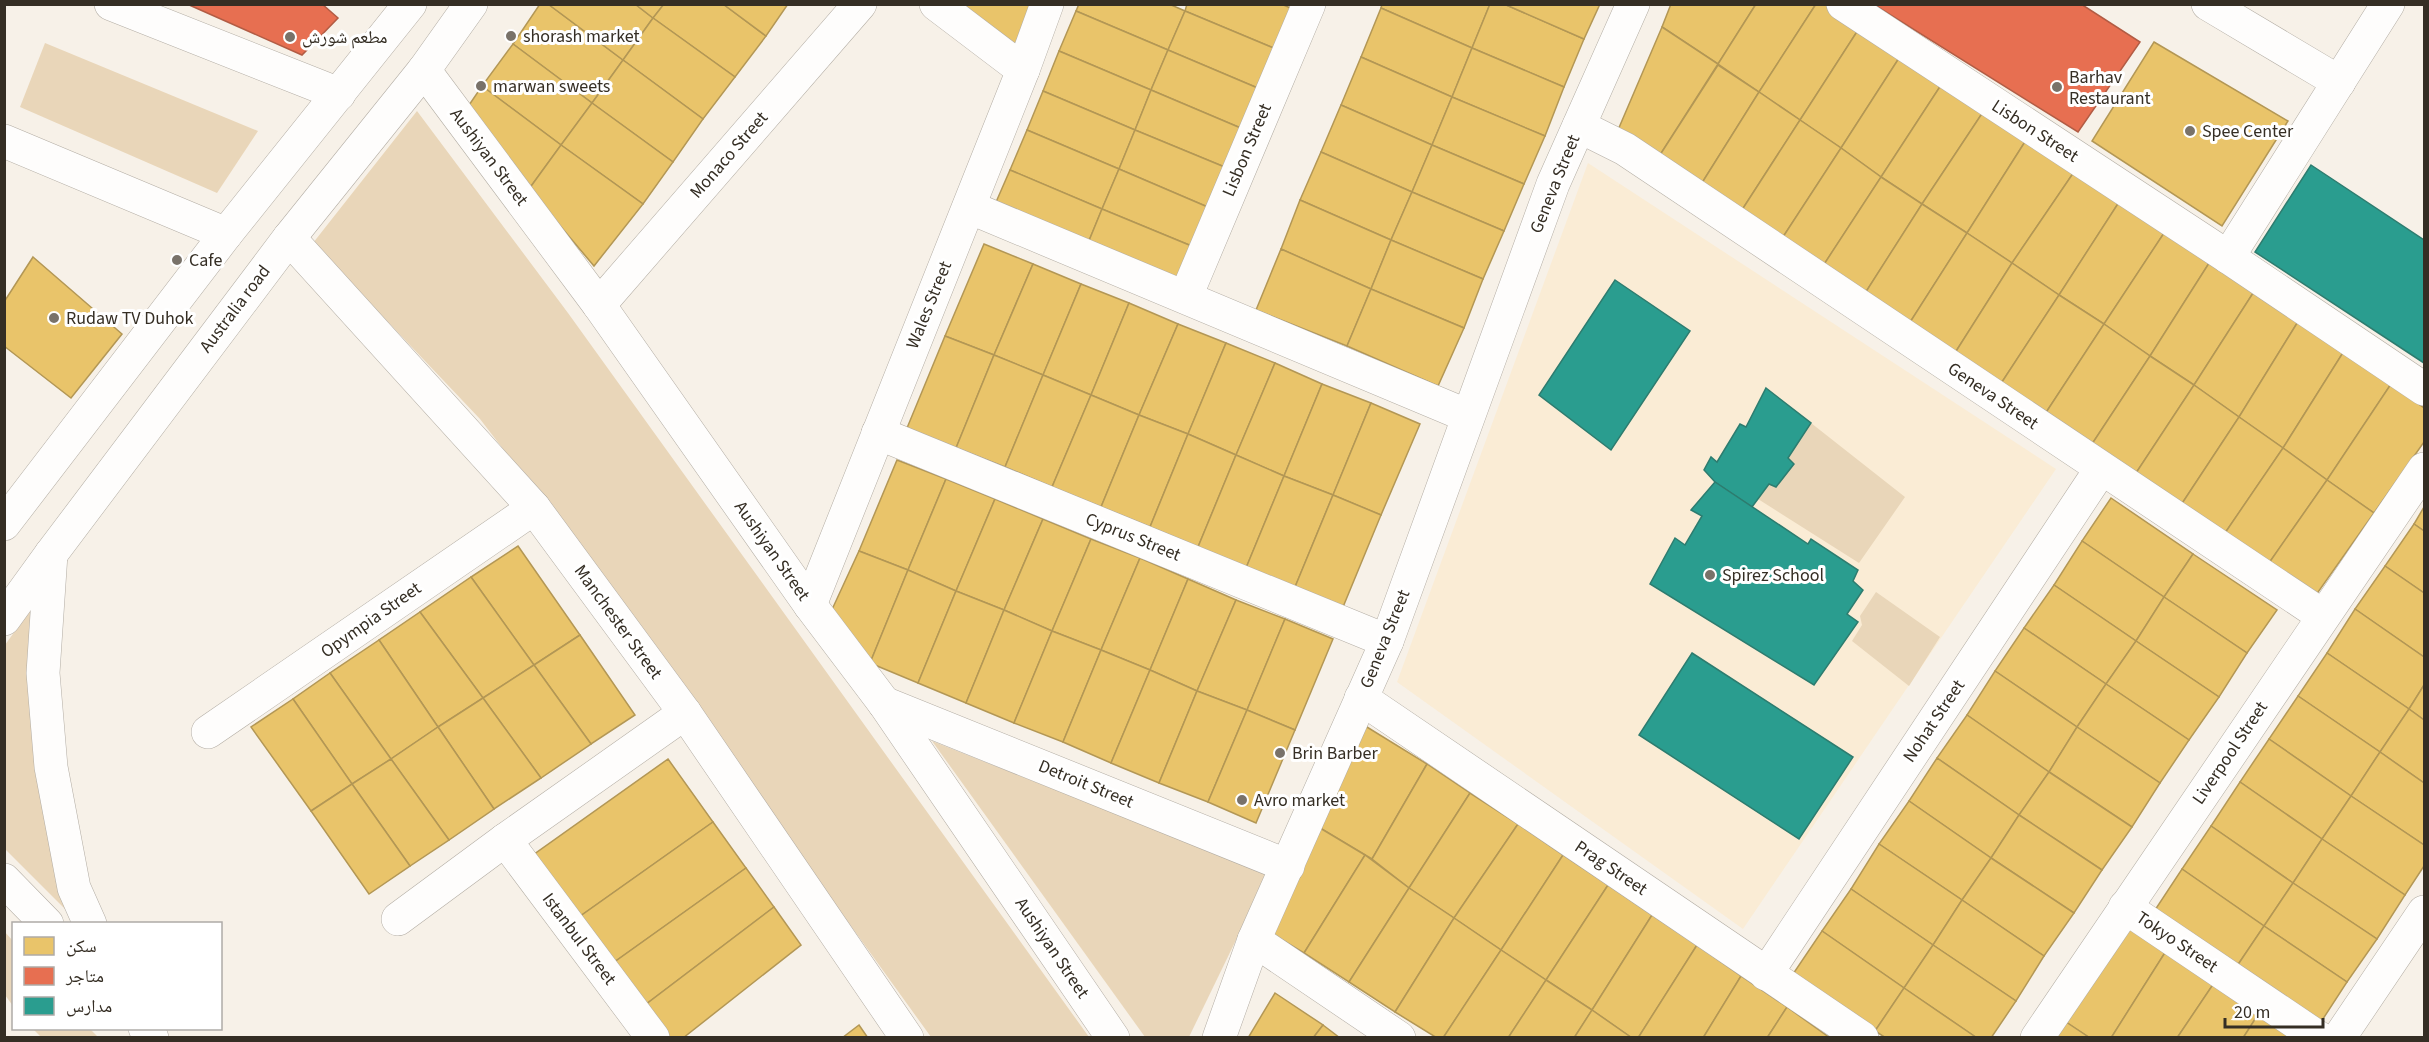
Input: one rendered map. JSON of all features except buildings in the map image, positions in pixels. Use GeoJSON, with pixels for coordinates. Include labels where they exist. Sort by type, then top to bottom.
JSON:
{"type":"FeatureCollection","features":[{"type":"Feature","properties":{"kind":"main road"},"geometry":{"type":"LineString","coordinates":[[111,4],[339,94]]}},
{"type":"Feature","properties":{"kind":"main road","name":"Australia road"},"geometry":{"type":"LineString","coordinates":[[4,619],[288,238],[424,70],[471,4]]}},
{"type":"Feature","properties":{"kind":"main road","name":"Monaco Street"},"geometry":{"type":"LineString","coordinates":[[599,305],[860,4]]}},
{"type":"Feature","properties":{"kind":"main road"},"geometry":{"type":"LineString","coordinates":[[936,4],[1023,70]]}},
{"type":"Feature","properties":{"kind":"main road","name":"Wales Street"},"geometry":{"type":"LineString","coordinates":[[810,605],[969,207],[1047,4]]}},
{"type":"Feature","properties":{"kind":"main road","name":"Lisbon Street"},"geometry":{"type":"LineString","coordinates":[[1186,296],[1309,4]]}},
{"type":"Feature","properties":{"kind":"main road"},"geometry":{"type":"LineString","coordinates":[[1579,126],[1633,4]]}},
{"type":"Feature","properties":{"kind":"main road","name":"Lisbon Street"},"geometry":{"type":"LineString","coordinates":[[1843,4],[2424,389]]}},
{"type":"Feature","properties":{"kind":"main road"},"geometry":{"type":"LineString","coordinates":[[2208,4],[2338,82]]}},
{"type":"Feature","properties":{"kind":"main road"},"geometry":{"type":"LineString","coordinates":[[2228,257],[2388,4]]}},
{"type":"Feature","properties":{"kind":"main road"},"geometry":{"type":"LineString","coordinates":[[4,524],[226,234],[339,94],[404,7]]}},
{"type":"Feature","properties":{"kind":"main road","name":"Aushiyan Street"},"geometry":{"type":"LineString","coordinates":[[424,70],[599,305],[810,605],[884,703],[1113,1038]]}},
{"type":"Feature","properties":{"kind":"main road","name":"Geneva Street"},"geometry":{"type":"LineString","coordinates":[[1219,1038],[1254,940],[1387,641],[1553,184],[1579,126],[1625,148],[2323,616]]}},
{"type":"Feature","properties":{"kind":"main road"},"geometry":{"type":"LineString","coordinates":[[4,141],[226,234]]}},
{"type":"Feature","properties":{"kind":"main road"},"geometry":{"type":"LineString","coordinates":[[969,207],[1468,416]]}},
{"type":"Feature","properties":{"kind":"main road","name":"Manchester Street"},"geometry":{"type":"LineString","coordinates":[[288,238],[534,508],[685,713],[907,1038]]}},
{"type":"Feature","properties":{"kind":"main road","name":"Cyprus Street"},"geometry":{"type":"LineString","coordinates":[[878,433],[1387,641]]}},
{"type":"Feature","properties":{"kind":"main road","name":"Nohat Street"},"geometry":{"type":"LineString","coordinates":[[1766,974],[2101,469]]}},
{"type":"Feature","properties":{"kind":"main road","name":"Liverpool Street"},"geometry":{"type":"LineString","coordinates":[[2037,1038],[2424,469]]}},
{"type":"Feature","properties":{"kind":"main road","name":"Opympia Street"},"geometry":{"type":"LineString","coordinates":[[208,732],[534,508]]}},
{"type":"Feature","properties":{"kind":"main road"},"geometry":{"type":"LineString","coordinates":[[51,554],[43,673],[51,767],[74,888],[89,922]]}},
{"type":"Feature","properties":{"kind":"main road","name":"Prag Street"},"geometry":{"type":"LineString","coordinates":[[1361,698],[1862,1038]]}},
{"type":"Feature","properties":{"kind":"main road","name":"Detroit Street"},"geometry":{"type":"LineString","coordinates":[[884,703],[1288,866]]}},
{"type":"Feature","properties":{"kind":"main road"},"geometry":{"type":"LineString","coordinates":[[398,919],[685,713]]}},
{"type":"Feature","properties":{"kind":"main road","name":"Istanbul Street"},"geometry":{"type":"LineString","coordinates":[[505,840],[653,1038]]}},
{"type":"Feature","properties":{"kind":"main road"},"geometry":{"type":"LineString","coordinates":[[4,880],[44,922]]}},
{"type":"Feature","properties":{"kind":"main road","name":"Tokyo Street"},"geometry":{"type":"LineString","coordinates":[[2125,907],[2319,1038]]}},
{"type":"Feature","properties":{"kind":"main road"},"geometry":{"type":"LineString","coordinates":[[2339,1038],[2424,912]]}},
{"type":"Feature","properties":{"kind":"main road"},"geometry":{"type":"LineString","coordinates":[[1254,940],[1399,1038]]}},
{"type":"Feature","properties":{"kind":"shaded area"},"geometry":{"type":"Polygon","coordinates":[[[45,43],[258,131],[217,193],[20,107],[45,43]]]}},
{"type":"Feature","properties":{"kind":"shaded area"},"geometry":{"type":"Polygon","coordinates":[[[417,111],[568,313],[1089,1037],[931,1037],[561,524],[480,419],[313,243],[417,111]]]}},
{"type":"Feature","properties":{"kind":"shaded area","name":"Spirez School"},"geometry":{"type":"Polygon","coordinates":[[[1588,163],[2056,469],[1743,929],[1397,682],[1588,163]]]}},
{"type":"Feature","properties":{"kind":"shaded area"},"geometry":{"type":"Polygon","coordinates":[[[1811,423],[1905,497],[1859,563],[1758,499],[1769,484],[1776,487],[1794,464],[1788,458],[1811,423]]]}},
{"type":"Feature","properties":{"kind":"shaded area"},"geometry":{"type":"Polygon","coordinates":[[[1876,592],[1940,637],[1909,686],[1852,641],[1862,625],[1860,616],[1876,592]]]}},
{"type":"Feature","properties":{"kind":"shaded area"},"geometry":{"type":"Polygon","coordinates":[[[38,599],[33,715],[36,777],[50,838],[79,922],[5,849],[5,645],[38,599]]]}},
{"type":"Feature","properties":{"kind":"shaded area"},"geometry":{"type":"Polygon","coordinates":[[[932,741],[1268,874],[1189,1037],[1145,1037],[932,741]]]}},
{"type":"Feature","properties":{"kind":"shaded area"},"geometry":{"type":"Polygon","coordinates":[[[4,931],[12,940],[12,1005],[5,995],[4,931]]]}},
{"type":"Feature","properties":{"kind":"shaded area"},"geometry":{"type":"Polygon","coordinates":[[[34,1030],[91,1030],[98,1037],[41,1037],[34,1030]]]}},
{"type":"Feature","properties":{"kind":"place","name":"shorash market"},"geometry":{"type":"Point","coordinates":[511,36]}},
{"type":"Feature","properties":{"kind":"place","name":"مطعم شورش"},"geometry":{"type":"Point","coordinates":[290,37]}},
{"type":"Feature","properties":{"kind":"place","name":"marwan sweets"},"geometry":{"type":"Point","coordinates":[481,86]}},
{"type":"Feature","properties":{"kind":"place","name":"Barhav Restaurant"},"geometry":{"type":"Point","coordinates":[2057,87]}},
{"type":"Feature","properties":{"kind":"place","name":"Spee Center"},"geometry":{"type":"Point","coordinates":[2190,131]}},
{"type":"Feature","properties":{"kind":"place","name":"Cafe"},"geometry":{"type":"Point","coordinates":[177,260]}},
{"type":"Feature","properties":{"kind":"place","name":"Rudaw TV Duhok"},"geometry":{"type":"Point","coordinates":[54,318]}},
{"type":"Feature","properties":{"kind":"place","name":"Spirez School"},"geometry":{"type":"Point","coordinates":[1710,575]}},
{"type":"Feature","properties":{"kind":"place","name":"Brin Barber"},"geometry":{"type":"Point","coordinates":[1280,753]}},
{"type":"Feature","properties":{"kind":"place","name":"Avro market"},"geometry":{"type":"Point","coordinates":[1242,800]}}]}
